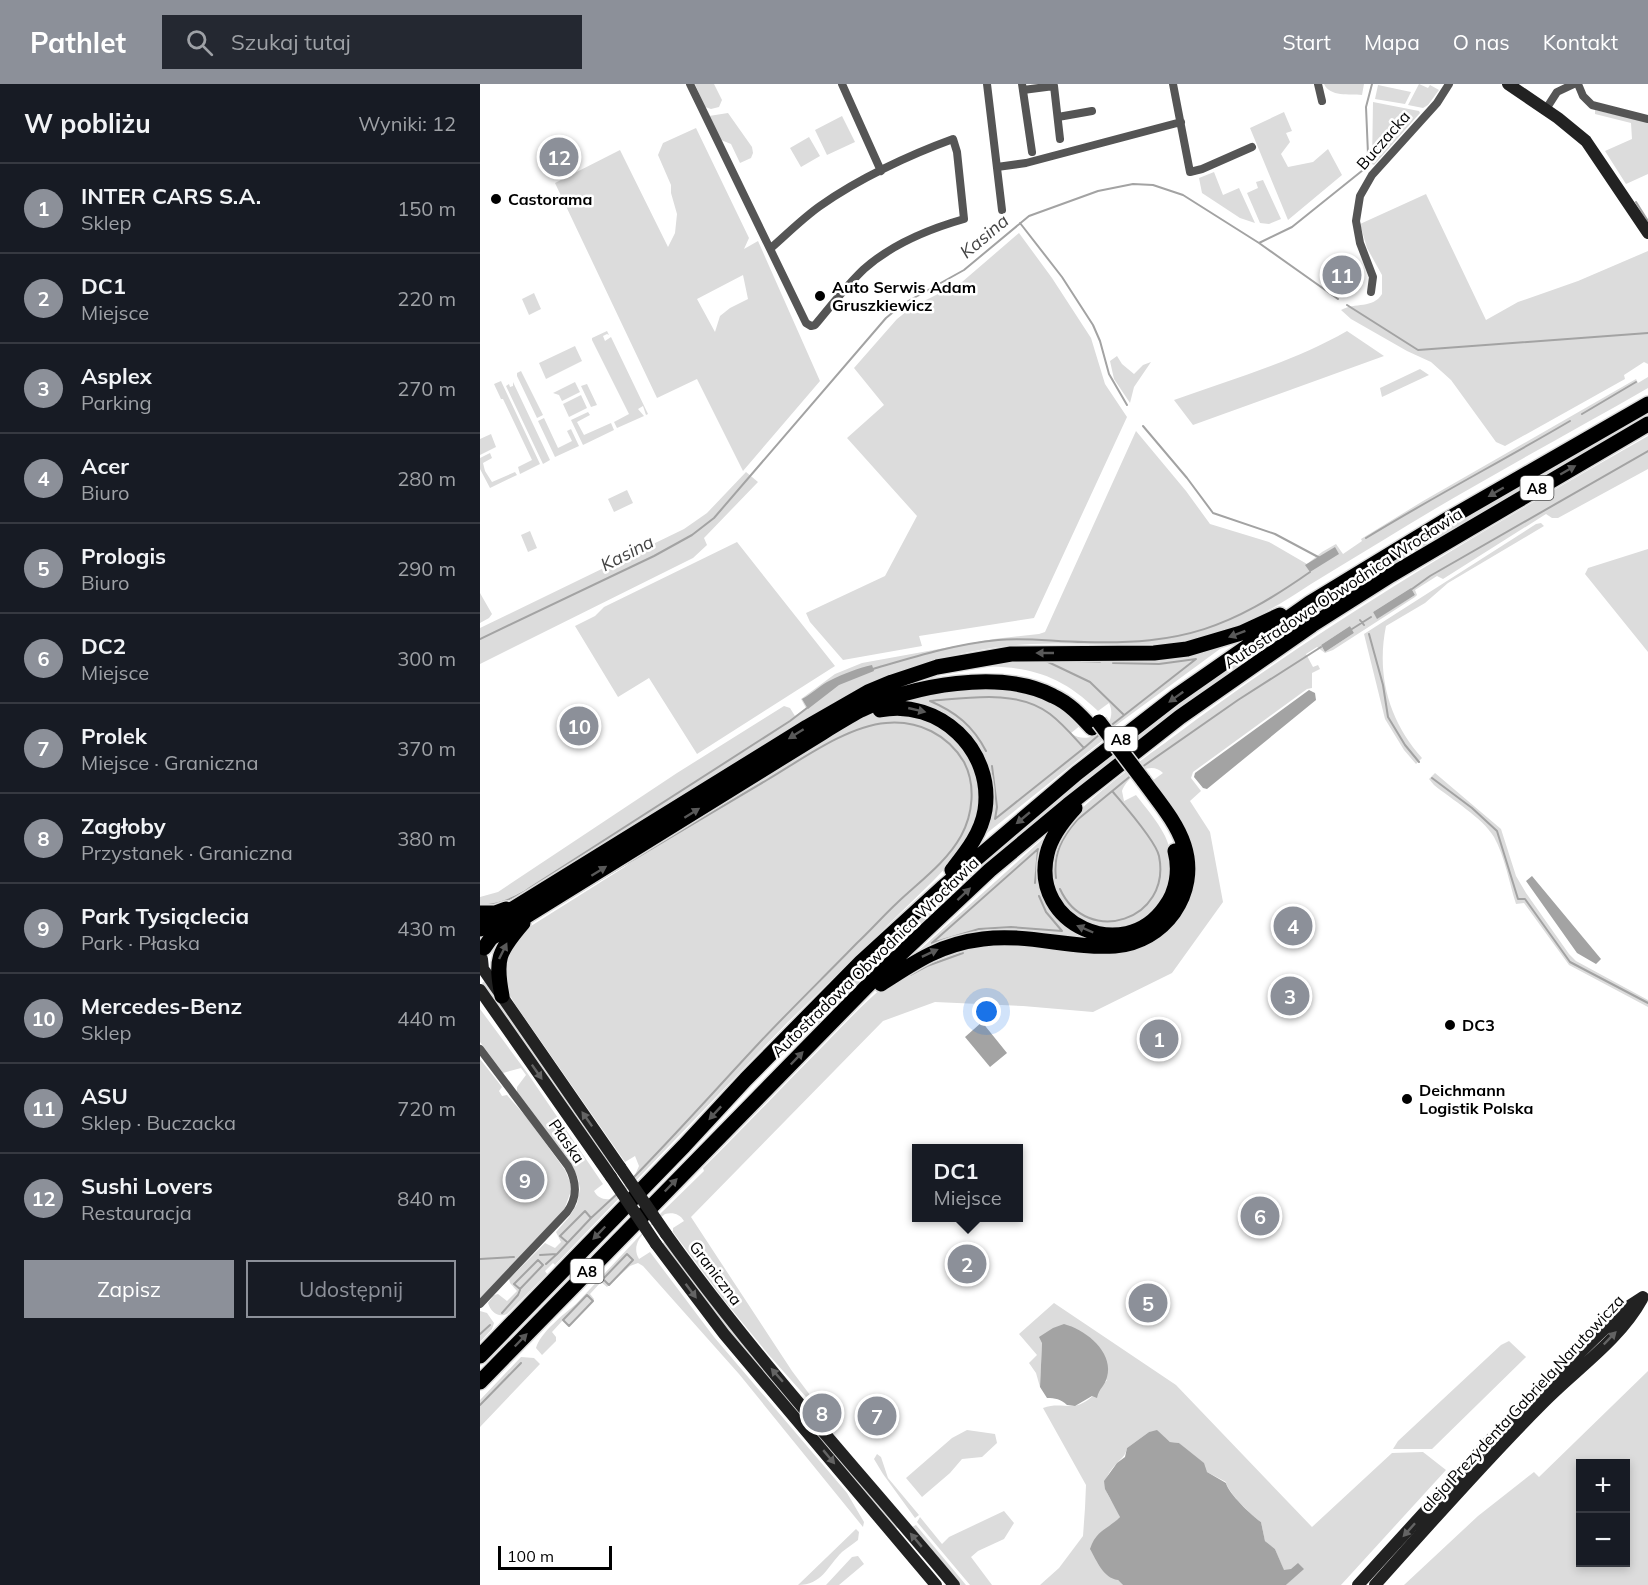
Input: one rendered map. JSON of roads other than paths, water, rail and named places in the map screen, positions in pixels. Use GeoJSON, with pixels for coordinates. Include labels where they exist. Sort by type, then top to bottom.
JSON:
{"type":"FeatureCollection","features":[{"type":"Feature","properties":{"kind":"highway","name":"Autostradowa Obwodnica Wrocławia"},"geometry":{"type":"LineString","coordinates":[[480,1356],[861,962],[942,888],[1052,794],[1175,697],[1310,603],[1448,519],[1648,404]]}},
{"type":"Feature","properties":{"kind":"highway","name":"Autostradowa Obwodnica Wrocławia"},"geometry":{"type":"LineString","coordinates":[[480,1382],[874,979],[990,870],[1099,780],[1180,717],[1312,624],[1427,553],[1648,424]]}},
{"type":"Feature","properties":{"kind":"highway"},"geometry":{"type":"LineString","coordinates":[[482,951],[489,939],[527,908],[807,727],[868,692],[908,676],[972,659],[1024,653],[1154,653],[1201,646],[1241,633],[1282,613],[1310,603]]}},
{"type":"Feature","properties":{"kind":"highway"},"geometry":{"type":"LineString","coordinates":[[846,1008],[914,961],[948,946],[986,938],[1094,946],[1116,946],[1137,942],[1158,930],[1172,916],[1182,900],[1188,862],[1178,830],[1139,783],[1082,704],[1062,690],[1038,679],[1007,673],[971,673],[934,678],[898,687],[847,705]]}},
{"type":"Feature","properties":{"kind":"highway"},"geometry":{"type":"LineString","coordinates":[[480,929],[527,908],[870,706],[921,690],[964,683],[1000,682],[1029,686],[1052,695],[1095,725]]}},
{"type":"Feature","properties":{"kind":"highway"},"geometry":{"type":"LineString","coordinates":[[840,722],[884,709],[917,710],[933,715],[946,723],[970,746],[982,771],[986,790],[985,810],[974,840],[942,888]]}},
{"type":"Feature","properties":{"kind":"highway"},"geometry":{"type":"LineString","coordinates":[[1099,780],[1055,834],[1047,852],[1045,872],[1049,892],[1064,916],[1084,930],[1103,935],[1122,935],[1145,926],[1164,909],[1175,887],[1177,862],[1173,843],[1139,783]]}},
{"type":"Feature","properties":{"kind":"highway"},"geometry":{"type":"LineString","coordinates":[[480,913],[527,908]]}},
{"type":"Feature","properties":{"kind":"highway"},"geometry":{"type":"LineString","coordinates":[[502,996],[498,961],[502,949],[527,908]]}},
{"type":"Feature","properties":{"kind":"main road"},"geometry":{"type":"LineString","coordinates":[[1508,84],[1575,130],[1586,141],[1648,233]]}},
{"type":"Feature","properties":{"kind":"main road","name":"Graniczna"},"geometry":{"type":"LineString","coordinates":[[482,951],[483,969],[666,1234],[713,1298],[954,1585]]}},
{"type":"Feature","properties":{"kind":"main road","name":"Graniczna"},"geometry":{"type":"LineString","coordinates":[[480,990],[656,1244],[724,1334],[936,1585]]}},
{"type":"Feature","properties":{"kind":"main road","name":"aleja Prezydenta Gabriela Narutowicza"},"geometry":{"type":"LineString","coordinates":[[1358,1585],[1519,1411],[1626,1308],[1646,1294]]}},
{"type":"Feature","properties":{"kind":"main road","name":"aleja Prezydenta Gabriela Narutowicza"},"geometry":{"type":"LineString","coordinates":[[1375,1585],[1514,1432],[1615,1334],[1635,1312],[1646,1294]]}},
{"type":"Feature","properties":{"kind":"street"},"geometry":{"type":"LineString","coordinates":[[690,84],[806,323],[811,326],[815,325],[850,283],[874,261],[918,235],[964,219],[957,152],[953,139],[881,171],[839,194],[818,207],[771,248]]}},
{"type":"Feature","properties":{"kind":"street"},"geometry":{"type":"LineString","coordinates":[[842,84],[881,171]]}},
{"type":"Feature","properties":{"kind":"street"},"geometry":{"type":"LineString","coordinates":[[987,84],[1002,210]]}},
{"type":"Feature","properties":{"kind":"street"},"geometry":{"type":"LineString","coordinates":[[1173,84],[1190,172],[1252,147]]}},
{"type":"Feature","properties":{"kind":"street"},"geometry":{"type":"LineString","coordinates":[[1318,84],[1322,101]]}},
{"type":"Feature","properties":{"kind":"street","name":"Buczacka"},"geometry":{"type":"LineString","coordinates":[[1371,292],[1373,277],[1360,243],[1356,221],[1360,196],[1372,175],[1437,104],[1449,84]]}},
{"type":"Feature","properties":{"kind":"street"},"geometry":{"type":"LineString","coordinates":[[1546,109],[1557,92],[1574,84]]}},
{"type":"Feature","properties":{"kind":"street"},"geometry":{"type":"LineString","coordinates":[[1578,84],[1583,96],[1592,105],[1648,119]]}},
{"type":"Feature","properties":{"kind":"street"},"geometry":{"type":"LineString","coordinates":[[1032,152],[1023,87],[1054,86],[1060,139]]}},
{"type":"Feature","properties":{"kind":"street"},"geometry":{"type":"LineString","coordinates":[[1058,117],[1092,111]]}},
{"type":"Feature","properties":{"kind":"street"},"geometry":{"type":"LineString","coordinates":[[997,167],[1026,163],[1181,122]]}},
{"type":"Feature","properties":{"kind":"street","name":"Płaska"},"geometry":{"type":"LineString","coordinates":[[480,1049],[568,1166],[575,1187],[572,1204],[567,1212],[480,1304]]}},
{"type":"Feature","properties":{"kind":"waterway","name":"Kasina"},"geometry":{"type":"LineString","coordinates":[[480,639],[654,556],[692,535],[714,518],[886,318],[903,304],[964,270],[1029,216],[1098,191],[1133,184],[1153,185],[1183,195],[1259,243],[1292,227],[1363,170],[1368,154],[1366,107],[1372,84]]}},
{"type":"Feature","properties":{"kind":"waterway"},"geometry":{"type":"LineString","coordinates":[[1636,202],[1648,221]]}},
{"type":"Feature","properties":{"kind":"waterway"},"geometry":{"type":"LineString","coordinates":[[1020,223],[1062,277],[1093,325],[1109,374],[1127,405]]}},
{"type":"Feature","properties":{"kind":"waterway"},"geometry":{"type":"LineString","coordinates":[[1259,243],[1338,299]]}},
{"type":"Feature","properties":{"kind":"waterway"},"geometry":{"type":"LineString","coordinates":[[1347,305],[1418,350],[1648,333]]}},
{"type":"Feature","properties":{"kind":"waterway"},"geometry":{"type":"LineString","coordinates":[[1582,414],[1636,382]]}},
{"type":"Feature","properties":{"kind":"waterway"},"geometry":{"type":"LineString","coordinates":[[1366,538],[1570,421]]}},
{"type":"Feature","properties":{"kind":"waterway"},"geometry":{"type":"LineString","coordinates":[[1143,426],[1213,513],[1275,534],[1320,558]]}},
{"type":"Feature","properties":{"kind":"waterway"},"geometry":{"type":"LineString","coordinates":[[1412,589],[1430,576],[1648,451]]}},
{"type":"Feature","properties":{"kind":"waterway"},"geometry":{"type":"LineString","coordinates":[[873,669],[950,648],[998,640],[1119,642],[1178,636],[1229,620],[1255,607],[1310,572]]}},
{"type":"Feature","properties":{"kind":"waterway"},"geometry":{"type":"LineString","coordinates":[[1352,629],[1371,617]]}},
{"type":"Feature","properties":{"kind":"waterway"},"geometry":{"type":"LineString","coordinates":[[1360,620],[1364,625]]}},
{"type":"Feature","properties":{"kind":"waterway"},"geometry":{"type":"LineString","coordinates":[[1369,634],[1383,685],[1388,717],[1405,745],[1419,762]]}},
{"type":"Feature","properties":{"kind":"waterway"},"geometry":{"type":"LineString","coordinates":[[1142,767],[1238,700],[1321,647]]}},
{"type":"Feature","properties":{"kind":"waterway"},"geometry":{"type":"LineString","coordinates":[[1109,727],[1196,659],[1159,664],[1113,663]]}},
{"type":"Feature","properties":{"kind":"waterway"},"geometry":{"type":"LineString","coordinates":[[1046,661],[1090,682],[1124,715]]}},
{"type":"Feature","properties":{"kind":"waterway"},"geometry":{"type":"LineString","coordinates":[[1076,661],[1100,662]]}},
{"type":"Feature","properties":{"kind":"waterway"},"geometry":{"type":"LineString","coordinates":[[986,751],[963,721],[930,701],[976,697],[1023,701],[1050,714],[1084,748],[995,819],[997,807],[992,766]]}},
{"type":"Feature","properties":{"kind":"waterway"},"geometry":{"type":"LineString","coordinates":[[480,905],[504,901],[525,891],[807,708]]}},
{"type":"Feature","properties":{"kind":"waterway"},"geometry":{"type":"LineString","coordinates":[[555,907],[809,754],[840,737],[871,725],[910,724],[931,731],[950,744],[968,771],[972,799],[968,818],[961,836],[948,855],[784,1017],[634,1177]]}},
{"type":"Feature","properties":{"kind":"waterway"},"geometry":{"type":"LineString","coordinates":[[1084,748],[1100,734]]}},
{"type":"Feature","properties":{"kind":"waterway"},"geometry":{"type":"LineString","coordinates":[[1056,878],[1057,854],[1072,826],[1133,774]]}},
{"type":"Feature","properties":{"kind":"waterway"},"geometry":{"type":"LineString","coordinates":[[1432,778],[1472,808],[1497,831],[1518,899],[1525,899],[1570,962],[1648,1003]]}},
{"type":"Feature","properties":{"kind":"waterway"},"geometry":{"type":"LineString","coordinates":[[1060,889],[1073,907],[1089,918],[1107,921],[1124,919],[1141,910],[1153,896],[1160,878],[1157,849],[1113,792]]}},
{"type":"Feature","properties":{"kind":"waterway"},"geometry":{"type":"LineString","coordinates":[[1035,883],[1038,849],[932,943],[979,929],[1011,927],[1062,931],[1046,912],[1039,896]]}},
{"type":"Feature","properties":{"kind":"waterway"},"geometry":{"type":"LineString","coordinates":[[910,975],[963,953]]}},
{"type":"Feature","properties":{"kind":"waterway"},"geometry":{"type":"LineString","coordinates":[[591,1218],[617,1194]]}},
{"type":"Feature","properties":{"kind":"waterway"},"geometry":{"type":"LineString","coordinates":[[557,1254],[591,1218],[585,1211],[560,1236],[567,1242]]}},
{"type":"Feature","properties":{"kind":"waterway"},"geometry":{"type":"LineString","coordinates":[[540,1255],[557,1254],[546,1264]]}},
{"type":"Feature","properties":{"kind":"waterway"},"geometry":{"type":"LineString","coordinates":[[627,1254],[633,1260],[609,1285],[603,1279],[627,1254]]}},
{"type":"Feature","properties":{"kind":"waterway"},"geometry":{"type":"LineString","coordinates":[[480,1259],[514,1257]]}},
{"type":"Feature","properties":{"kind":"waterway"},"geometry":{"type":"LineString","coordinates":[[538,1260],[543,1265],[520,1289],[514,1284],[538,1260]]}},
{"type":"Feature","properties":{"kind":"waterway"},"geometry":{"type":"LineString","coordinates":[[502,1313],[520,1290]]}},
{"type":"Feature","properties":{"kind":"waterway"},"geometry":{"type":"LineString","coordinates":[[587,1295],[593,1301],[569,1326],[563,1320],[587,1295]]}},
{"type":"Feature","properties":{"kind":"waterway"},"geometry":{"type":"LineString","coordinates":[[480,1334],[490,1325]]}},
{"type":"Feature","properties":{"kind":"waterway"},"geometry":{"type":"LineString","coordinates":[[480,1405],[521,1363]]}},
{"type":"Feature","properties":{"kind":"place","name":"Sushi Lovers"},"geometry":{"type":"Point","coordinates":[559,157]}},
{"type":"Feature","properties":{"kind":"place","name":"Castorama"},"geometry":{"type":"Point","coordinates":[496,199]}},
{"type":"Feature","properties":{"kind":"place","name":"ASU"},"geometry":{"type":"Point","coordinates":[1342,275]}},
{"type":"Feature","properties":{"kind":"place","name":"Auto Serwis Adam Gruszkiewicz"},"geometry":{"type":"Point","coordinates":[820,296]}},
{"type":"Feature","properties":{"kind":"place","name":"Mercedes-Benz"},"geometry":{"type":"Point","coordinates":[579,726]}},
{"type":"Feature","properties":{"kind":"place","name":"Acer"},"geometry":{"type":"Point","coordinates":[1293,926]}},
{"type":"Feature","properties":{"kind":"place","name":"Asplex"},"geometry":{"type":"Point","coordinates":[1290,996]}},
{"type":"Feature","properties":{"kind":"place","name":"DC3"},"geometry":{"type":"Point","coordinates":[1450,1025]}},
{"type":"Feature","properties":{"kind":"place","name":"INTER CARS S.A."},"geometry":{"type":"Point","coordinates":[1159,1039]}},
{"type":"Feature","properties":{"kind":"place","name":"Deichmann Logistik Polska"},"geometry":{"type":"Point","coordinates":[1407,1099]}},
{"type":"Feature","properties":{"kind":"place","name":"Park Tysiąclecia"},"geometry":{"type":"Point","coordinates":[525,1180]}},
{"type":"Feature","properties":{"kind":"place","name":"DC2"},"geometry":{"type":"Point","coordinates":[1260,1216]}},
{"type":"Feature","properties":{"kind":"place","name":"DC1"},"geometry":{"type":"Point","coordinates":[967,1264]}},
{"type":"Feature","properties":{"kind":"place","name":"Prologis"},"geometry":{"type":"Point","coordinates":[1148,1303]}},
{"type":"Feature","properties":{"kind":"place","name":"Zagłoby"},"geometry":{"type":"Point","coordinates":[822,1413]}},
{"type":"Feature","properties":{"kind":"place","name":"Prolek"},"geometry":{"type":"Point","coordinates":[877,1416]}}]}
